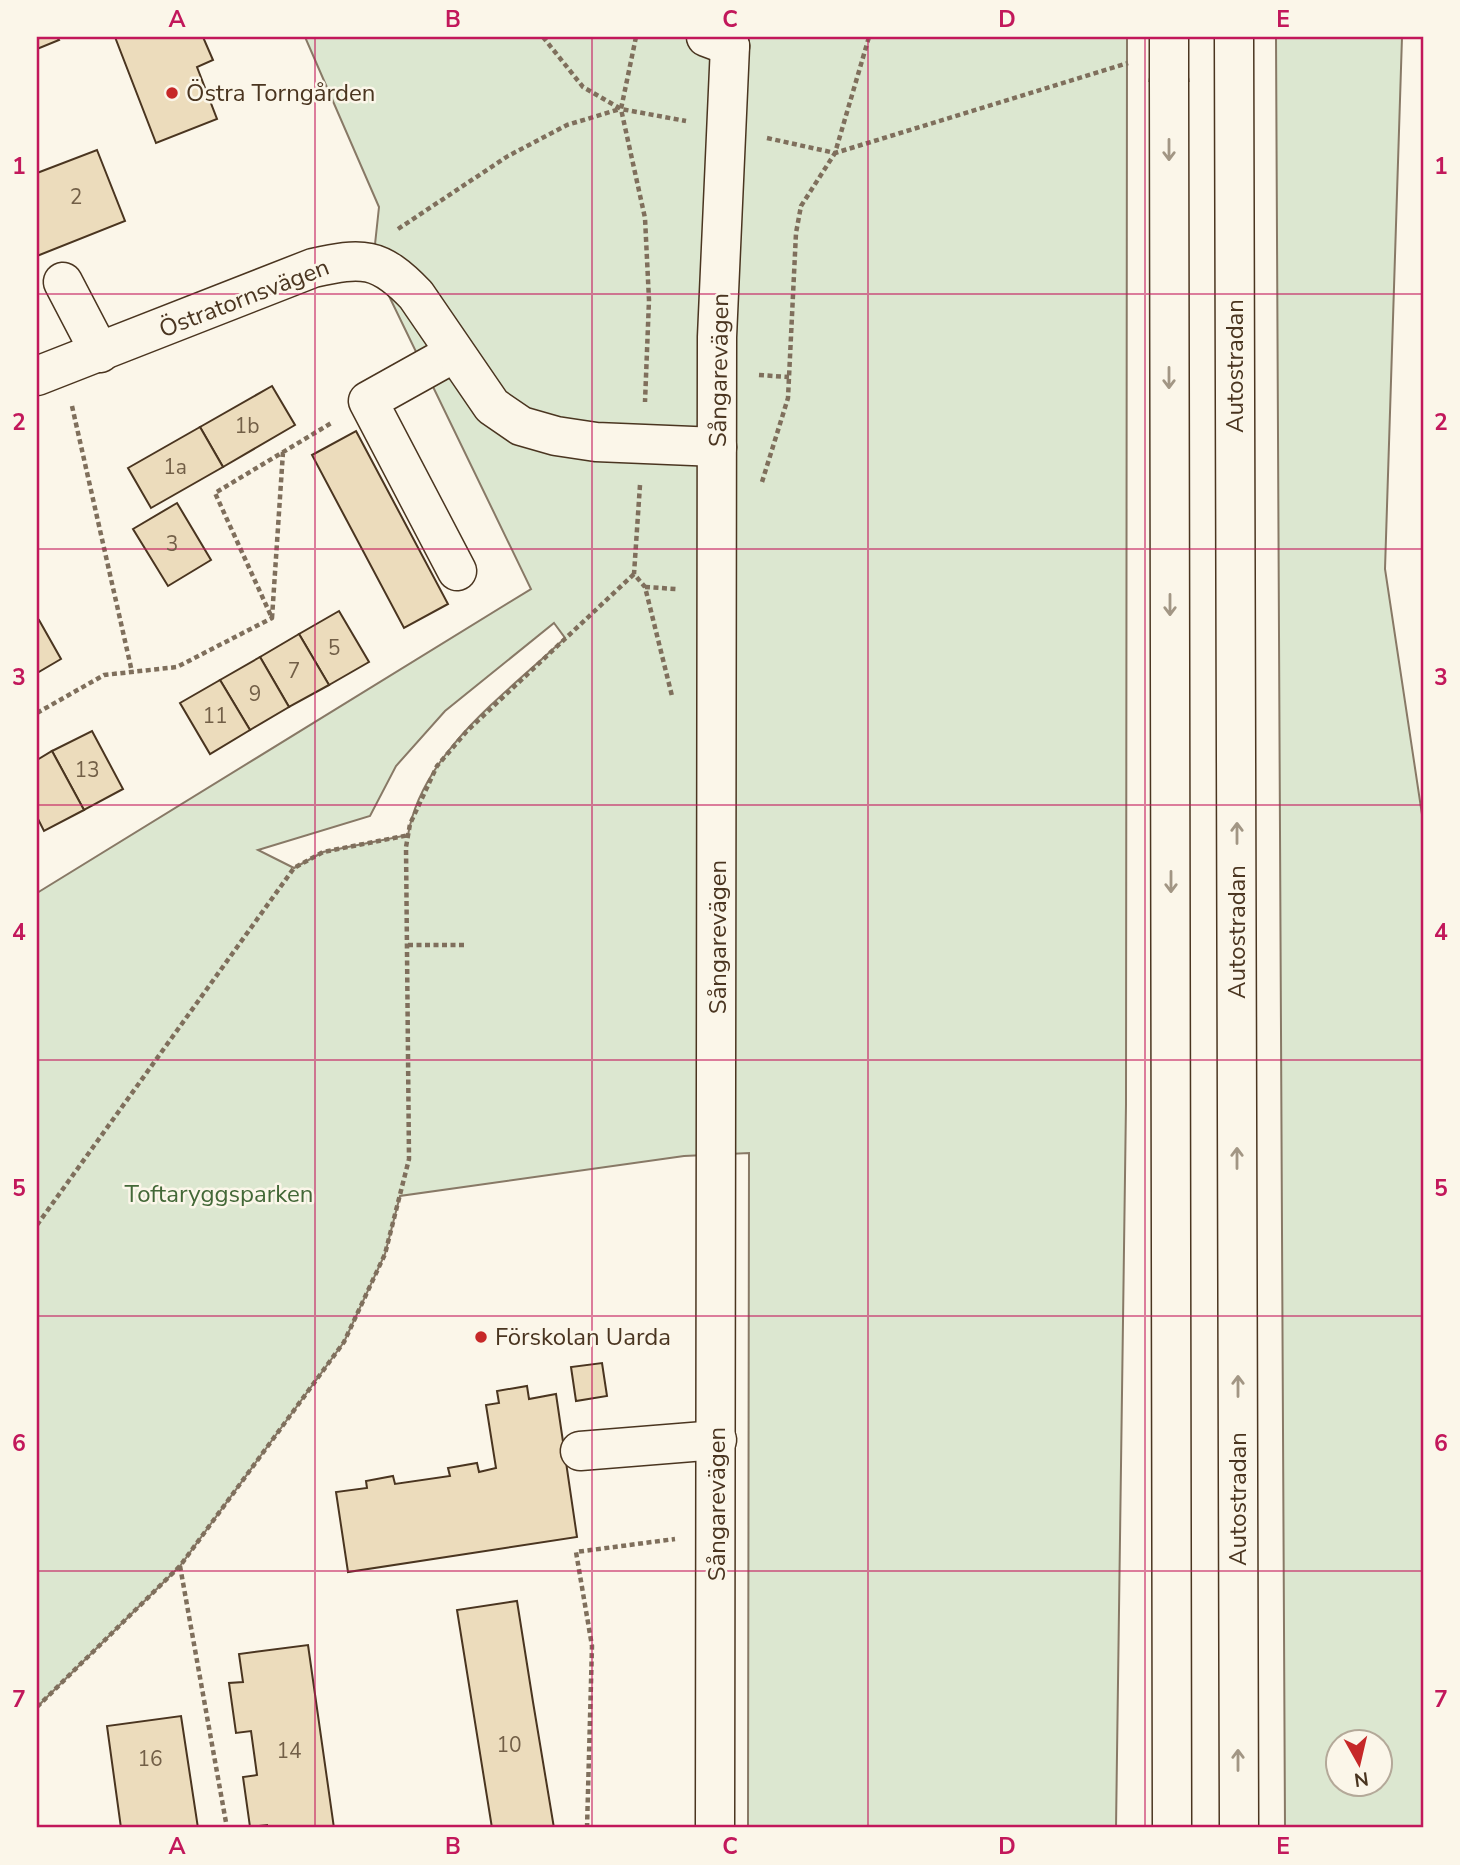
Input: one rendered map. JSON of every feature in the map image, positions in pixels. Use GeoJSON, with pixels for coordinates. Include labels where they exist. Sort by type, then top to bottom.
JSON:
{"type":"FeatureCollection","features":[{"type":"Feature","properties":{"kind":"main road","name":"Sångarevägen"},"geometry":{"type":"LineString","coordinates":[[715,1828],[717,337],[728,129],[718,41]]}},
{"type":"Feature","properties":{"kind":"main road"},"geometry":{"type":"LineString","coordinates":[[1154,48],[1169,82],[1172,1828]]}},
{"type":"Feature","properties":{"kind":"main road","name":"Autostradan"},"geometry":{"type":"LineString","coordinates":[[1234,50],[1239,1828]]}},
{"type":"Feature","properties":{"kind":"main road","name":"Östratornsvägen"},"geometry":{"type":"LineString","coordinates":[[50,371],[313,268],[352,259],[373,263],[404,282],[416,295],[492,406],[522,426],[556,436],[596,442],[717,447]]}},
{"type":"Feature","properties":{"kind":"main road"},"geometry":{"type":"LineString","coordinates":[[63,282],[100,353]]}},
{"type":"Feature","properties":{"kind":"main road"},"geometry":{"type":"LineString","coordinates":[[454,353],[368,401],[457,571]]}},
{"type":"Feature","properties":{"kind":"main road"},"geometry":{"type":"LineString","coordinates":[[580,1451],[717,1440]]}},
{"type":"Feature","properties":{"kind":"path"},"geometry":{"type":"LineString","coordinates":[[543,37],[583,87],[621,109],[835,153],[1154,48]]}},
{"type":"Feature","properties":{"kind":"path"},"geometry":{"type":"LineString","coordinates":[[37,1707],[180,1566],[344,1342],[385,1254],[409,1159],[409,835],[418,803],[437,766],[467,731],[635,574],[648,348],[648,257],[643,208],[621,109],[636,37]]}},
{"type":"Feature","properties":{"kind":"path"},"geometry":{"type":"LineString","coordinates":[[759,491],[788,398],[796,233],[800,206],[835,153],[869,37]]}},
{"type":"Feature","properties":{"kind":"path"},"geometry":{"type":"LineString","coordinates":[[352,259],[508,156],[567,125],[621,109]]}},
{"type":"Feature","properties":{"kind":"path"},"geometry":{"type":"LineString","coordinates":[[50,371],[131,672]]}},
{"type":"Feature","properties":{"kind":"path"},"geometry":{"type":"LineString","coordinates":[[761,375],[789,377]]}},
{"type":"Feature","properties":{"kind":"path"},"geometry":{"type":"LineString","coordinates":[[272,618],[215,493],[368,401]]}},
{"type":"Feature","properties":{"kind":"path"},"geometry":{"type":"LineString","coordinates":[[272,618],[283,452]]}},
{"type":"Feature","properties":{"kind":"path"},"geometry":{"type":"LineString","coordinates":[[37,713],[104,675],[177,667],[272,618]]}},
{"type":"Feature","properties":{"kind":"path"},"geometry":{"type":"LineString","coordinates":[[37,1225],[294,868],[323,852],[409,835]]}},
{"type":"Feature","properties":{"kind":"path"},"geometry":{"type":"LineString","coordinates":[[408,944],[465,945]]}},
{"type":"Feature","properties":{"kind":"path"},"geometry":{"type":"LineString","coordinates":[[587,1828],[592,1646],[576,1552],[680,1538]]}},
{"type":"Feature","properties":{"kind":"path"},"geometry":{"type":"LineString","coordinates":[[180,1566],[227,1828]]}},
{"type":"Feature","properties":{"kind":"green space","name":"Toftaryggsparken"},"geometry":{"type":"Polygon","coordinates":[[[305,37],[1127,37],[1126,1104],[1116,1828],[748,1828],[749,1153],[684,1156],[400,1196],[385,1254],[344,1342],[180,1566],[37,1707],[37,893],[531,589],[373,263],[379,207],[305,37]],[[554,623],[445,711],[396,766],[370,816],[258,850],[294,868],[323,852],[408,835],[416,805],[430,777],[449,751],[470,726],[565,638],[554,623]]]}},
{"type":"Feature","properties":{"kind":"green space"},"geometry":{"type":"Polygon","coordinates":[[[1276,37],[1402,37],[1385,569],[1423,821],[1423,1828],[1285,1828],[1276,37]]]}},
{"type":"Feature","properties":{"kind":"building"},"geometry":{"type":"Polygon","coordinates":[[[37,37],[57,37],[59,40],[37,49],[37,37]]]}},
{"type":"Feature","properties":{"kind":"building","name":"Östra Torngården"},"geometry":{"type":"Polygon","coordinates":[[[115,37],[203,37],[213,60],[197,67],[217,119],[156,143],[115,37]]]}},
{"type":"Feature","properties":{"kind":"building"},"geometry":{"type":"Polygon","coordinates":[[[97,150],[125,221],[37,256],[37,173],[97,150]]]}},
{"type":"Feature","properties":{"kind":"building"},"geometry":{"type":"Polygon","coordinates":[[[272,386],[295,425],[223,467],[200,427],[272,386]]]}},
{"type":"Feature","properties":{"kind":"building"},"geometry":{"type":"Polygon","coordinates":[[[200,427],[223,467],[151,508],[128,468],[200,427]]]}},
{"type":"Feature","properties":{"kind":"building"},"geometry":{"type":"Polygon","coordinates":[[[356,431],[448,604],[404,628],[312,455],[356,431]]]}},
{"type":"Feature","properties":{"kind":"building"},"geometry":{"type":"Polygon","coordinates":[[[177,503],[211,560],[168,586],[133,529],[177,503]]]}},
{"type":"Feature","properties":{"kind":"building"},"geometry":{"type":"Polygon","coordinates":[[[339,611],[369,662],[329,685],[299,634],[339,611]]]}},
{"type":"Feature","properties":{"kind":"building"},"geometry":{"type":"Polygon","coordinates":[[[39,620],[61,659],[37,673],[37,621],[39,620]]]}},
{"type":"Feature","properties":{"kind":"building"},"geometry":{"type":"Polygon","coordinates":[[[299,634],[329,685],[289,707],[260,657],[299,634]]]}},
{"type":"Feature","properties":{"kind":"building"},"geometry":{"type":"Polygon","coordinates":[[[260,657],[289,707],[250,730],[220,680],[260,657]]]}},
{"type":"Feature","properties":{"kind":"building"},"geometry":{"type":"Polygon","coordinates":[[[220,680],[250,730],[210,754],[180,703],[220,680]]]}},
{"type":"Feature","properties":{"kind":"building"},"geometry":{"type":"Polygon","coordinates":[[[92,731],[123,789],[84,810],[52,751],[92,731]]]}},
{"type":"Feature","properties":{"kind":"building"},"geometry":{"type":"Polygon","coordinates":[[[52,751],[84,810],[44,831],[37,817],[37,760],[52,751]]]}},
{"type":"Feature","properties":{"kind":"building"},"geometry":{"type":"Polygon","coordinates":[[[602,1363],[607,1396],[576,1401],[571,1367],[602,1363]]]}},
{"type":"Feature","properties":{"kind":"building","name":"Förskolan Uarda"},"geometry":{"type":"Polygon","coordinates":[[[527,1386],[529,1399],[556,1394],[577,1537],[348,1572],[336,1492],[367,1488],[366,1481],[393,1476],[395,1484],[450,1476],[448,1468],[477,1463],[479,1472],[496,1468],[486,1405],[499,1403],[497,1391],[527,1386]]]}},
{"type":"Feature","properties":{"kind":"building"},"geometry":{"type":"Polygon","coordinates":[[[517,1601],[554,1828],[492,1828],[457,1610],[517,1601]]]}},
{"type":"Feature","properties":{"kind":"building"},"geometry":{"type":"Polygon","coordinates":[[[308,1645],[334,1828],[267,1828],[267,1825],[250,1827],[243,1777],[257,1775],[251,1731],[236,1733],[229,1683],[243,1682],[239,1654],[308,1645]]]}},
{"type":"Feature","properties":{"kind":"building"},"geometry":{"type":"Polygon","coordinates":[[[181,1716],[198,1828],[121,1828],[107,1726],[181,1716]]]}},
{"type":"Feature","properties":{"kind":"place","name":"Östra Torngården"},"geometry":{"type":"Point","coordinates":[172,93]}},
{"type":"Feature","properties":{"kind":"place","name":"Förskolan Uarda"},"geometry":{"type":"Point","coordinates":[481,1337]}}]}
